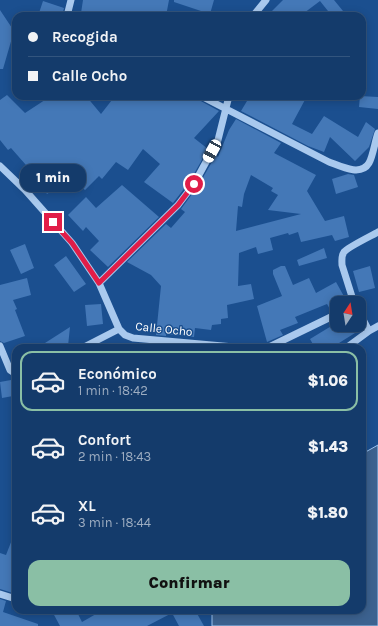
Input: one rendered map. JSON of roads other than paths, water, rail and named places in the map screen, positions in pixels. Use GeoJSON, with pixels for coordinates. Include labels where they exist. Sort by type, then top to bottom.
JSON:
{"type":"FeatureCollection","features":[{"type":"Feature","properties":{"kind":"street"},"geometry":{"type":"LineString","coordinates":[[68,12],[71,0]]}},
{"type":"Feature","properties":{"kind":"street"},"geometry":{"type":"LineString","coordinates":[[256,12],[266,0]]}},
{"type":"Feature","properties":{"kind":"street"},"geometry":{"type":"LineString","coordinates":[[209,100],[329,162],[351,170],[362,168],[369,164],[378,133]]}},
{"type":"Feature","properties":{"kind":"street"},"geometry":{"type":"LineString","coordinates":[[99,283],[182,200],[194,184],[218,140],[228,100]]}},
{"type":"Feature","properties":{"kind":"street","name":"Calle Ocho"},"geometry":{"type":"LineString","coordinates":[[0,166],[25,190],[72,243],[99,283],[119,329],[125,335],[133,338],[200,344]]}},
{"type":"Feature","properties":{"kind":"street"},"geometry":{"type":"LineString","coordinates":[[352,296],[342,265],[343,253],[348,248],[378,232]]}},
{"type":"Feature","properties":{"kind":"street"},"geometry":{"type":"LineString","coordinates":[[275,344],[330,317]]}},
{"type":"Feature","properties":{"kind":"street"},"geometry":{"type":"LineString","coordinates":[[366,325],[369,331]]}},
{"type":"Feature","properties":{"kind":"street"},"geometry":{"type":"LineString","coordinates":[[351,344],[378,326]]}},
{"type":"Feature","properties":{"kind":"street"},"geometry":{"type":"LineString","coordinates":[[90,344],[119,329]]}},
{"type":"Feature","properties":{"kind":"street"},"geometry":{"type":"LineString","coordinates":[[0,346],[10,370],[12,371]]}},
{"type":"Feature","properties":{"kind":"street"},"geometry":{"type":"LineString","coordinates":[[0,594],[12,598]]}},
{"type":"Feature","properties":{"kind":"water"},"geometry":{"type":"Polygon","coordinates":[[[378,445],[378,626],[212,626],[212,614],[366,614],[366,452],[378,445]]]}}]}
